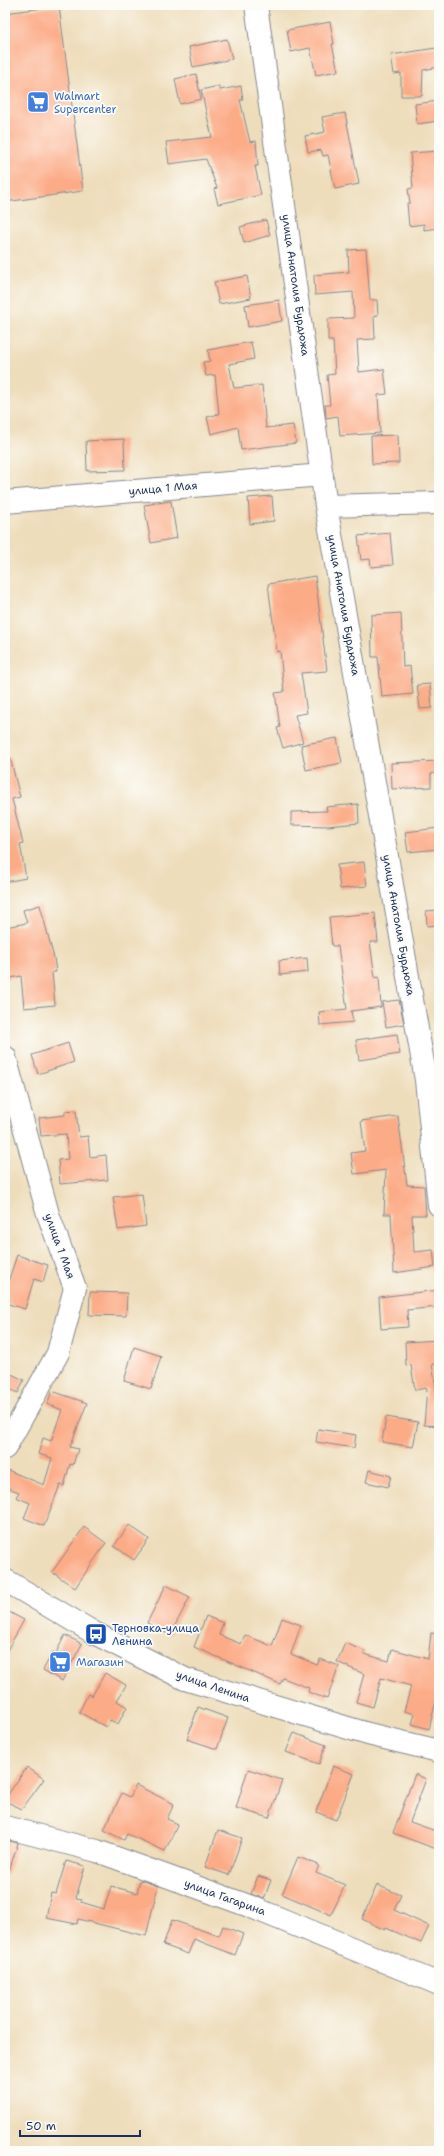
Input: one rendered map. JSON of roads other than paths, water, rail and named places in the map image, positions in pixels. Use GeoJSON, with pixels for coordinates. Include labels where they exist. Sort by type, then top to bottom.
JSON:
{"type":"FeatureCollection","features":[{"type":"Feature","properties":{"kind":"street","name":"улица Анатолия Бурдюжа"},"geometry":{"type":"LineString","coordinates":[[256,5],[326,506],[426,1080],[439,1205]]}},
{"type":"Feature","properties":{"kind":"street","name":"улица 1 Мая"},"geometry":{"type":"LineString","coordinates":[[5,502],[322,475]]}},
{"type":"Feature","properties":{"kind":"street"},"geometry":{"type":"LineString","coordinates":[[326,506],[439,503]]}},
{"type":"Feature","properties":{"kind":"street","name":"улица 1 Мая"},"geometry":{"type":"LineString","coordinates":[[5,1057],[48,1214],[75,1288],[58,1353],[5,1448]]}},
{"type":"Feature","properties":{"kind":"street","name":"улица Ленина"},"geometry":{"type":"LineString","coordinates":[[5,1580],[96,1634],[185,1679],[368,1734],[439,1751]]}},
{"type":"Feature","properties":{"kind":"street","name":"улица Гагарина"},"geometry":{"type":"LineString","coordinates":[[5,1827],[97,1851],[234,1900],[439,1984]]}},
{"type":"Feature","properties":{"kind":"place","name":"Walmart Supercenter"},"geometry":{"type":"Point","coordinates":[38,102]}},
{"type":"Feature","properties":{"kind":"place","name":"Терновка-улица Ленина"},"geometry":{"type":"Point","coordinates":[96,1634]}},
{"type":"Feature","properties":{"kind":"place","name":"Магазин"},"geometry":{"type":"Point","coordinates":[60,1662]}}]}
